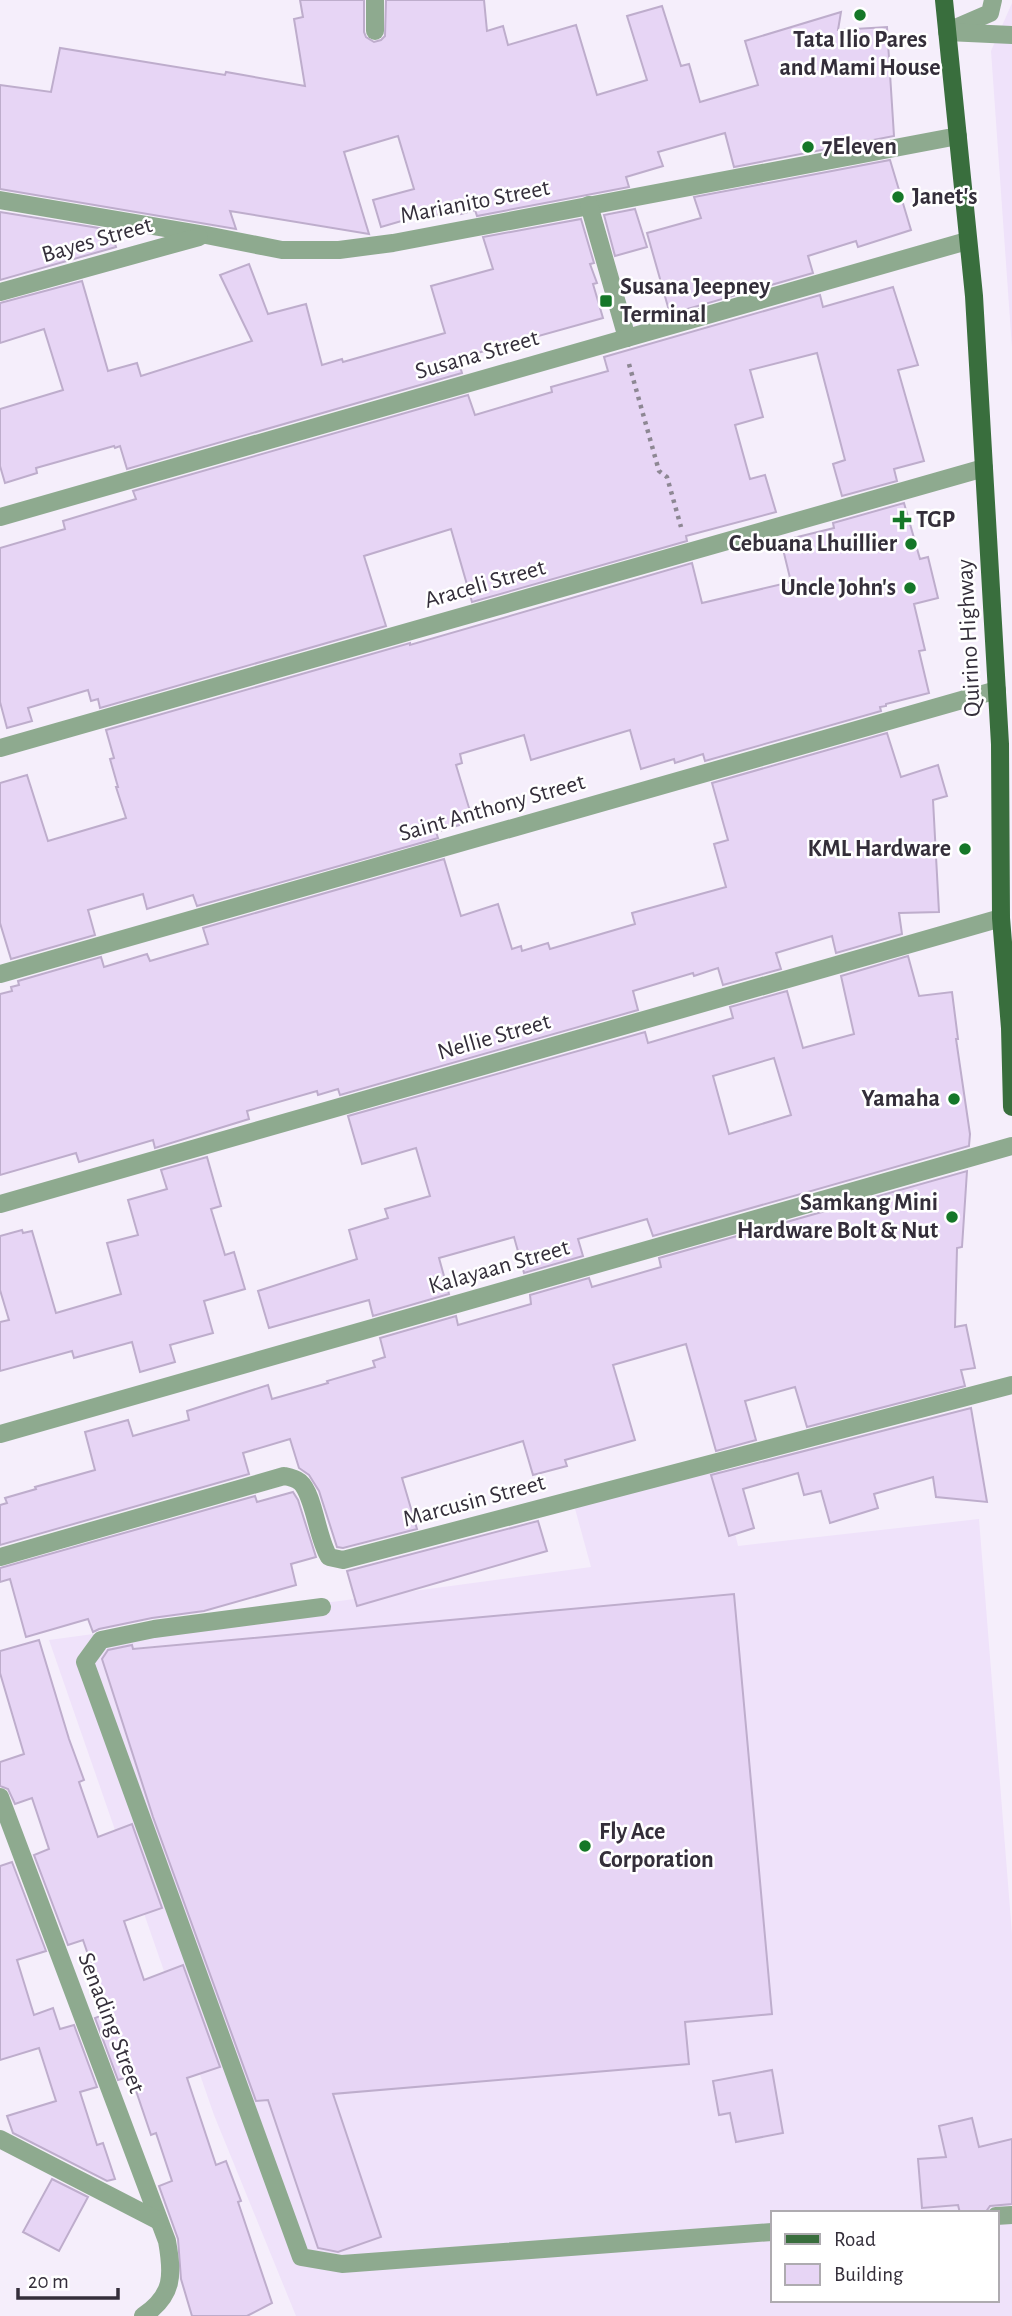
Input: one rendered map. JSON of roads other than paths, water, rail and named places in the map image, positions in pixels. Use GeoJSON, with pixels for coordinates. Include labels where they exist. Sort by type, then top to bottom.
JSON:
{"type":"FeatureCollection","features":[{"type":"Feature","properties":{"kind":"main road","name":"Quirino Highway"},"geometry":{"type":"LineString","coordinates":[[944,0],[974,296],[997,690],[1002,807],[1001,918],[1011,1028],[1012,1107]]}},
{"type":"Feature","properties":{"kind":"street"},"geometry":{"type":"LineString","coordinates":[[374,0],[375,31]]}},
{"type":"Feature","properties":{"kind":"street"},"geometry":{"type":"LineString","coordinates":[[947,32],[990,13],[993,0]]}},
{"type":"Feature","properties":{"kind":"street"},"geometry":{"type":"LineString","coordinates":[[947,32],[1012,35]]}},
{"type":"Feature","properties":{"kind":"street","name":"Marianito Street"},"geometry":{"type":"LineString","coordinates":[[0,200],[282,250],[339,250],[393,243],[958,136]]}},
{"type":"Feature","properties":{"kind":"street"},"geometry":{"type":"LineString","coordinates":[[589,205],[624,339]]}},
{"type":"Feature","properties":{"kind":"street","name":"Bayes Street"},"geometry":{"type":"LineString","coordinates":[[0,292],[206,235]]}},
{"type":"Feature","properties":{"kind":"street","name":"Susana Street"},"geometry":{"type":"LineString","coordinates":[[0,517],[967,241]]}},
{"type":"Feature","properties":{"kind":"street","name":"Araceli Street"},"geometry":{"type":"LineString","coordinates":[[0,748],[984,468]]}},
{"type":"Feature","properties":{"kind":"street","name":"Saint Anthony Street"},"geometry":{"type":"LineString","coordinates":[[0,974],[997,690]]}},
{"type":"Feature","properties":{"kind":"street","name":"Nellie Street"},"geometry":{"type":"LineString","coordinates":[[0,1203],[1001,918]]}},
{"type":"Feature","properties":{"kind":"street","name":"Kalayaan Street"},"geometry":{"type":"LineString","coordinates":[[0,1434],[1012,1146]]}},
{"type":"Feature","properties":{"kind":"street","name":"Marcusin Street"},"geometry":{"type":"LineString","coordinates":[[0,1558],[284,1476],[298,1480],[307,1490],[323,1547],[329,1557],[343,1560],[1012,1385]]}},
{"type":"Feature","properties":{"kind":"street"},"geometry":{"type":"LineString","coordinates":[[322,1607],[154,1629],[102,1640],[85,1662],[301,2257],[342,2264],[771,2232]]}},
{"type":"Feature","properties":{"kind":"street","name":"Senading Street"},"geometry":{"type":"LineString","coordinates":[[0,1800],[167,2241],[172,2267],[168,2289],[157,2307],[143,2316]]}},
{"type":"Feature","properties":{"kind":"street"},"geometry":{"type":"LineString","coordinates":[[0,2139],[159,2221]]}},
{"type":"Feature","properties":{"kind":"place","name":"Tata Ilio Pares and Mami House"},"geometry":{"type":"Point","coordinates":[860,15]}},
{"type":"Feature","properties":{"kind":"place","name":"7Eleven"},"geometry":{"type":"Point","coordinates":[808,147]}},
{"type":"Feature","properties":{"kind":"place","name":"Janet's"},"geometry":{"type":"Point","coordinates":[898,197]}},
{"type":"Feature","properties":{"kind":"place","name":"Susana Jeepney Terminal"},"geometry":{"type":"Point","coordinates":[606,301]}},
{"type":"Feature","properties":{"kind":"place","name":"TGP"},"geometry":{"type":"Point","coordinates":[902,520]}},
{"type":"Feature","properties":{"kind":"place","name":"Cebuana Lhuillier"},"geometry":{"type":"Point","coordinates":[911,544]}},
{"type":"Feature","properties":{"kind":"place","name":"Uncle John's"},"geometry":{"type":"Point","coordinates":[910,588]}},
{"type":"Feature","properties":{"kind":"place","name":"KML Hardware"},"geometry":{"type":"Point","coordinates":[965,849]}},
{"type":"Feature","properties":{"kind":"place","name":"Yamaha"},"geometry":{"type":"Point","coordinates":[954,1099]}},
{"type":"Feature","properties":{"kind":"place","name":"Samkang Mini Hardware Bolt & Nut"},"geometry":{"type":"Point","coordinates":[952,1217]}},
{"type":"Feature","properties":{"kind":"place","name":"Fly Ace Corporation"},"geometry":{"type":"Point","coordinates":[585,1846]}}]}
